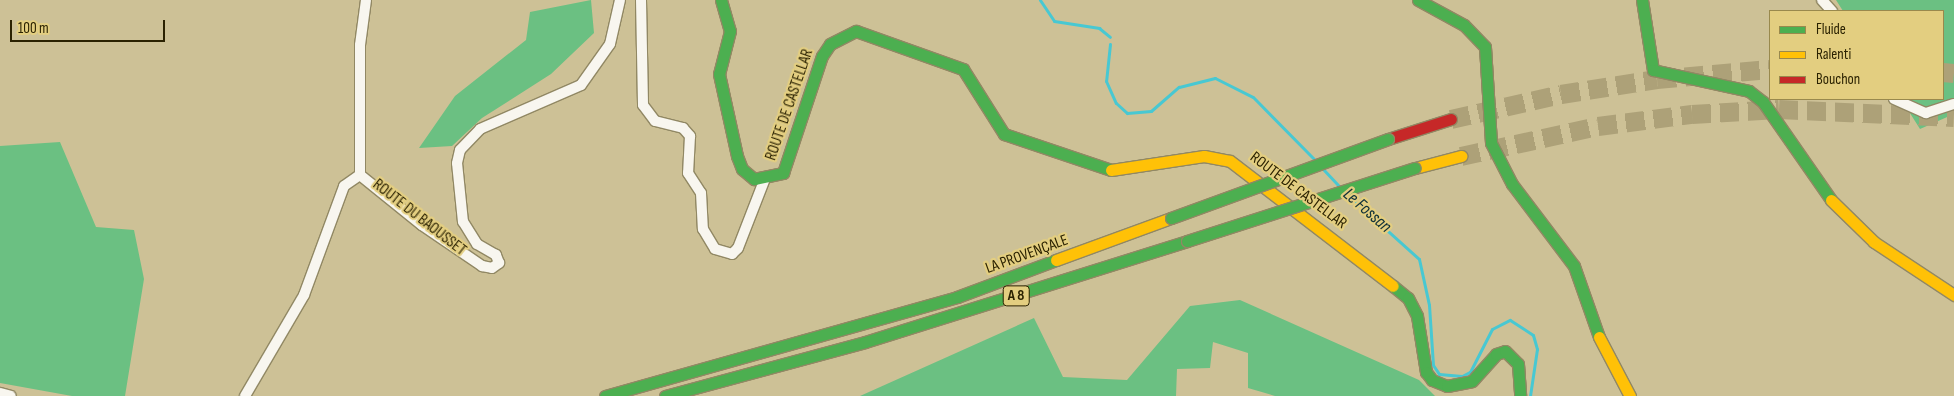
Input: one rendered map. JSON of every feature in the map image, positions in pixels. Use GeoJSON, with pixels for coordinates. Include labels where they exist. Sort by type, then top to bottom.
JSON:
{"type":"FeatureCollection","features":[{"type":"Feature","properties":{"kind":"main road","name":"ROUTE DE CASTELLAR"},"geometry":{"type":"LineString","coordinates":[[721,0],[730,30],[720,74],[737,156],[747,175],[764,181],[783,173],[791,158],[822,56],[842,35],[869,34],[907,52],[963,69],[972,77],[1004,134],[1031,146],[1110,170],[1204,156],[1230,161],[1408,298],[1417,316],[1426,372],[1432,380],[1447,386],[1472,381],[1496,354],[1505,351],[1518,364],[1520,396]]}},
{"type":"Feature","properties":{"kind":"main road"},"geometry":{"type":"LineString","coordinates":[[1418,0],[1464,25],[1485,47],[1489,62],[1486,118],[1491,143],[1512,184],[1574,266],[1596,331],[1630,396]]}},
{"type":"Feature","properties":{"kind":"main road"},"geometry":{"type":"LineString","coordinates":[[1642,0],[1653,70],[1678,80],[1749,91],[1762,102],[1836,206],[1874,242],[1954,295]]}},
{"type":"Feature","properties":{"kind":"main road","name":"LA PROVENÇALE"},"geometry":{"type":"LineString","coordinates":[[605,396],[637,389],[840,333],[957,297],[1388,138],[1451,119]]}},
{"type":"Feature","properties":{"kind":"main road","name":"LA PROVENÇALE"},"geometry":{"type":"LineString","coordinates":[[665,396],[845,348],[1415,168],[1461,156]]}},
{"type":"Feature","properties":{"kind":"street"},"geometry":{"type":"LineString","coordinates":[[245,396],[304,294],[344,186],[360,175],[360,44],[366,0]]}},
{"type":"Feature","properties":{"kind":"street","name":"ROUTE DU BAOUSSET"},"geometry":{"type":"LineString","coordinates":[[360,175],[422,225],[482,266],[492,268],[499,263],[496,255],[476,244],[463,222],[457,163],[460,150],[480,129],[581,85],[610,44],[620,0]]}},
{"type":"Feature","properties":{"kind":"street"},"geometry":{"type":"LineString","coordinates":[[642,0],[643,105],[655,121],[683,128],[690,136],[688,173],[701,193],[703,229],[715,249],[732,254],[738,248],[764,181]]}},
{"type":"Feature","properties":{"kind":"street"},"geometry":{"type":"LineString","coordinates":[[1822,0],[1831,10]]}},
{"type":"Feature","properties":{"kind":"street"},"geometry":{"type":"LineString","coordinates":[[1896,100],[1926,113],[1954,104]]}},
{"type":"Feature","properties":{"kind":"street"},"geometry":{"type":"LineString","coordinates":[[0,393],[11,396]]}},
{"type":"Feature","properties":{"kind":"green space"},"geometry":{"type":"Polygon","coordinates":[[[591,0],[594,33],[551,74],[482,118],[452,146],[419,148],[455,96],[526,40],[530,12],[591,0]]]}},
{"type":"Feature","properties":{"kind":"green space"},"geometry":{"type":"Polygon","coordinates":[[[1836,0],[1954,0],[1954,114],[1920,129],[1902,100],[1944,100],[1944,10],[1842,10],[1836,0]]]}},
{"type":"Feature","properties":{"kind":"green space"},"geometry":{"type":"Polygon","coordinates":[[[60,142],[96,227],[134,230],[144,279],[125,396],[72,396],[0,383],[0,146],[60,142]]]}},
{"type":"Feature","properties":{"kind":"green space"},"geometry":{"type":"Polygon","coordinates":[[[1240,300],[1419,380],[1435,396],[1275,396],[1248,388],[1248,353],[1213,342],[1210,368],[1177,369],[1176,396],[860,396],[1034,318],[1063,377],[1127,380],[1190,306],[1240,300]]]}},
{"type":"Feature","properties":{"kind":"waterway","name":"Le Fossan"},"geometry":{"type":"LineString","coordinates":[[1040,0],[1054,21],[1099,28],[1110,37]]}},
{"type":"Feature","properties":{"kind":"waterway","name":"Le Fossan"},"geometry":{"type":"LineString","coordinates":[[1110,44],[1106,81],[1116,103],[1127,113],[1151,111],[1179,87],[1215,78],[1253,97],[1314,159]]}},
{"type":"Feature","properties":{"kind":"waterway","name":"Le Fossan"},"geometry":{"type":"LineString","coordinates":[[1323,169],[1339,186]]}},
{"type":"Feature","properties":{"kind":"waterway","name":"Le Fossan"},"geometry":{"type":"LineString","coordinates":[[1349,196],[1419,259],[1429,305],[1433,365],[1439,374],[1462,376],[1470,372],[1492,329],[1510,320],[1533,335],[1537,349],[1530,396]]}},
{"type":"Feature","properties":{"kind":"tunnel"},"geometry":{"type":"LineString","coordinates":[[1451,119],[1561,94],[1657,79],[1769,69]]}},
{"type":"Feature","properties":{"kind":"tunnel"},"geometry":{"type":"LineString","coordinates":[[1944,72],[1954,73]]}},
{"type":"Feature","properties":{"kind":"tunnel"},"geometry":{"type":"LineString","coordinates":[[1461,156],[1598,126],[1692,114],[1779,109],[1954,117]]}},
{"type":"Feature","properties":{"kind":"traffic: fast"},"geometry":{"type":"LineString","coordinates":[[721,0],[730,31],[719,74],[737,156],[742,169],[754,179],[783,173],[822,56],[830,44],[856,31],[963,69],[1004,134],[1111,170]]}},
{"type":"Feature","properties":{"kind":"traffic: fast"},"geometry":{"type":"LineString","coordinates":[[1418,0],[1464,25],[1485,47],[1491,143],[1512,184],[1574,266],[1599,337]]}},
{"type":"Feature","properties":{"kind":"traffic: fast"},"geometry":{"type":"LineString","coordinates":[[1642,0],[1653,70],[1749,91],[1763,102],[1831,200]]}},
{"type":"Feature","properties":{"kind":"traffic: fast"},"geometry":{"type":"LineString","coordinates":[[1171,218],[1388,139]]}},
{"type":"Feature","properties":{"kind":"traffic: fast"},"geometry":{"type":"LineString","coordinates":[[1187,241],[1415,168]]}},
{"type":"Feature","properties":{"kind":"traffic: fast"},"geometry":{"type":"LineString","coordinates":[[665,396],[865,342],[1187,241]]}},
{"type":"Feature","properties":{"kind":"traffic: fast"},"geometry":{"type":"LineString","coordinates":[[605,396],[957,297],[1056,260]]}},
{"type":"Feature","properties":{"kind":"traffic: fast"},"geometry":{"type":"LineString","coordinates":[[1393,286],[1408,298],[1417,316],[1426,372],[1432,380],[1447,386],[1472,381],[1496,354],[1505,351],[1518,364],[1520,396]]}},
{"type":"Feature","properties":{"kind":"traffic: slow"},"geometry":{"type":"LineString","coordinates":[[1111,170],[1204,156],[1230,161],[1393,286]]}},
{"type":"Feature","properties":{"kind":"traffic: slow"},"geometry":{"type":"LineString","coordinates":[[1415,168],[1461,156]]}},
{"type":"Feature","properties":{"kind":"traffic: slow"},"geometry":{"type":"LineString","coordinates":[[1831,200],[1874,242],[1954,295]]}},
{"type":"Feature","properties":{"kind":"traffic: slow"},"geometry":{"type":"LineString","coordinates":[[1056,260],[1171,218]]}},
{"type":"Feature","properties":{"kind":"traffic: slow"},"geometry":{"type":"LineString","coordinates":[[1599,337],[1630,396]]}},
{"type":"Feature","properties":{"kind":"traffic: jam"},"geometry":{"type":"LineString","coordinates":[[1388,139],[1451,119]]}}]}
